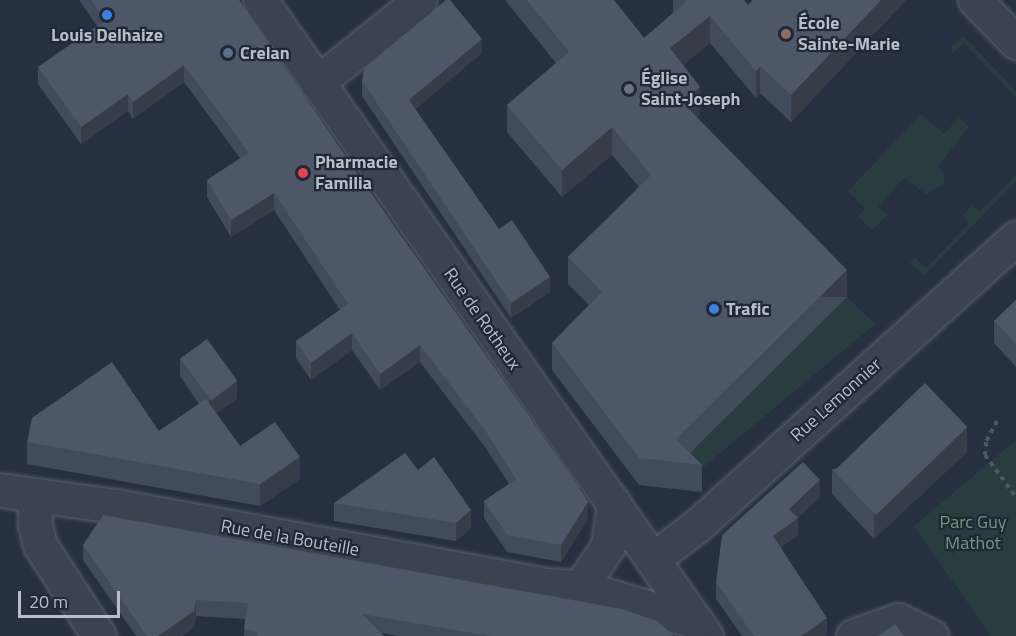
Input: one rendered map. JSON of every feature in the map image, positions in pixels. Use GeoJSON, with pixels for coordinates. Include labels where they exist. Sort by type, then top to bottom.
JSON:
{"type":"FeatureCollection","features":[{"type":"Feature","properties":{"kind":"street","name":"Rue de Rotheux"},"geometry":{"type":"LineString","coordinates":[[260,0],[701,629]]}},
{"type":"Feature","properties":{"kind":"street"},"geometry":{"type":"LineString","coordinates":[[317,83],[420,0]]}},
{"type":"Feature","properties":{"kind":"street"},"geometry":{"type":"LineString","coordinates":[[975,0],[1016,42]]}},
{"type":"Feature","properties":{"kind":"street","name":"Rue Lemonnier"},"geometry":{"type":"LineString","coordinates":[[653,559],[699,524],[1016,238]]}},
{"type":"Feature","properties":{"kind":"street","name":"Rue de la Bouteille"},"geometry":{"type":"LineString","coordinates":[[0,490],[548,585],[586,580],[633,557],[653,559]]}},
{"type":"Feature","properties":{"kind":"street"},"geometry":{"type":"LineString","coordinates":[[35,495],[35,525],[40,545],[99,636]]}},
{"type":"Feature","properties":{"kind":"street"},"geometry":{"type":"LineString","coordinates":[[586,580],[608,546],[614,503]]}},
{"type":"Feature","properties":{"kind":"street"},"geometry":{"type":"LineString","coordinates":[[614,597],[628,596],[645,584],[653,559]]}},
{"type":"Feature","properties":{"kind":"street","name":"Rue de la Bouteille"},"geometry":{"type":"LineString","coordinates":[[586,580],[614,597],[701,629]]}},
{"type":"Feature","properties":{"kind":"street"},"geometry":{"type":"LineString","coordinates":[[853,636],[898,620],[931,636]]}},
{"type":"Feature","properties":{"kind":"path"},"geometry":{"type":"LineString","coordinates":[[997,421],[986,442],[985,455],[1016,497]]}},
{"type":"Feature","properties":{"kind":"green space"},"geometry":{"type":"Polygon","coordinates":[[[963,35],[1016,91],[1016,98],[964,43],[952,54],[951,47],[963,35]]]}},
{"type":"Feature","properties":{"kind":"green space"},"geometry":{"type":"Polygon","coordinates":[[[921,114],[944,134],[959,118],[969,127],[938,166],[945,173],[943,185],[926,194],[904,178],[878,206],[887,215],[872,230],[858,216],[865,209],[848,191],[921,114]]]}},
{"type":"Feature","properties":{"kind":"green space"},"geometry":{"type":"Polygon","coordinates":[[[1016,175],[1016,181],[924,276],[910,263],[915,258],[926,268],[969,223],[963,215],[972,206],[980,212],[1016,175]]]}},
{"type":"Feature","properties":{"kind":"green space"},"geometry":{"type":"Polygon","coordinates":[[[847,297],[875,324],[689,479],[676,466],[847,297]]]}},
{"type":"Feature","properties":{"kind":"green space","name":"Parc Guy Mathot"},"geometry":{"type":"Polygon","coordinates":[[[1016,440],[1016,636],[991,636],[914,526],[1016,440]]]}},
{"type":"Feature","properties":{"kind":"building"},"geometry":{"type":"Polygon","coordinates":[[[91,0],[239,0],[368,189],[588,502],[561,545],[507,535],[484,501],[516,479],[485,430],[420,345],[380,374],[352,333],[311,363],[296,341],[348,304],[274,193],[231,220],[207,180],[249,153],[184,65],[133,102],[128,94],[81,127],[38,67],[105,21],[91,0]]]}},
{"type":"Feature","properties":{"kind":"building"},"geometry":{"type":"Polygon","coordinates":[[[446,0],[450,0],[482,39],[409,100],[499,229],[512,220],[550,277],[511,303],[362,81],[364,69],[446,0]]]}},
{"type":"Feature","properties":{"kind":"building"},"geometry":{"type":"Polygon","coordinates":[[[527,0],[614,0],[644,38],[686,2],[685,0],[744,0],[748,5],[753,0],[881,0],[791,95],[760,66],[756,71],[710,16],[670,48],[700,87],[682,102],[847,270],[676,439],[702,465],[639,458],[552,343],[602,292],[568,257],[651,175],[612,127],[562,170],[507,105],[569,52],[527,0]]]}},
{"type":"Feature","properties":{"kind":"building"},"geometry":{"type":"Polygon","coordinates":[[[1016,300],[1016,344],[994,321],[1016,300]]]}},
{"type":"Feature","properties":{"kind":"building"},"geometry":{"type":"Polygon","coordinates":[[[207,339],[238,381],[211,400],[180,358],[207,339]]]}},
{"type":"Feature","properties":{"kind":"building"},"geometry":{"type":"Polygon","coordinates":[[[112,362],[159,431],[206,399],[240,446],[275,422],[300,457],[260,484],[27,442],[32,418],[112,362]]]}},
{"type":"Feature","properties":{"kind":"building"},"geometry":{"type":"Polygon","coordinates":[[[925,383],[967,427],[876,515],[834,471],[925,383]]]}},
{"type":"Feature","properties":{"kind":"building"},"geometry":{"type":"Polygon","coordinates":[[[405,453],[418,470],[434,457],[471,510],[456,523],[334,503],[405,453]]]}},
{"type":"Feature","properties":{"kind":"building"},"geometry":{"type":"Polygon","coordinates":[[[803,462],[820,480],[789,509],[798,518],[773,536],[827,618],[801,636],[754,636],[716,582],[722,535],[803,462]]]}},
{"type":"Feature","properties":{"kind":"building"},"geometry":{"type":"Polygon","coordinates":[[[103,515],[622,609],[657,621],[674,636],[490,636],[362,614],[384,636],[257,636],[258,632],[244,629],[248,603],[196,600],[194,611],[158,636],[147,636],[83,545],[103,515]]]}},
{"type":"Feature","properties":{"kind":"building"},"geometry":{"type":"Polygon","coordinates":[[[895,624],[904,636],[878,636],[895,624]]]}},
{"type":"Feature","properties":{"kind":"place","name":"Louis Delhaize"},"geometry":{"type":"Point","coordinates":[107,15]}},
{"type":"Feature","properties":{"kind":"place","name":"École Sainte-Marie"},"geometry":{"type":"Point","coordinates":[786,34]}},
{"type":"Feature","properties":{"kind":"place","name":"Crelan"},"geometry":{"type":"Point","coordinates":[228,53]}},
{"type":"Feature","properties":{"kind":"place","name":"Église Saint-Joseph"},"geometry":{"type":"Point","coordinates":[629,89]}},
{"type":"Feature","properties":{"kind":"place","name":"Pharmacie Familia"},"geometry":{"type":"Point","coordinates":[303,173]}},
{"type":"Feature","properties":{"kind":"place","name":"Trafic"},"geometry":{"type":"Point","coordinates":[714,309]}}]}
